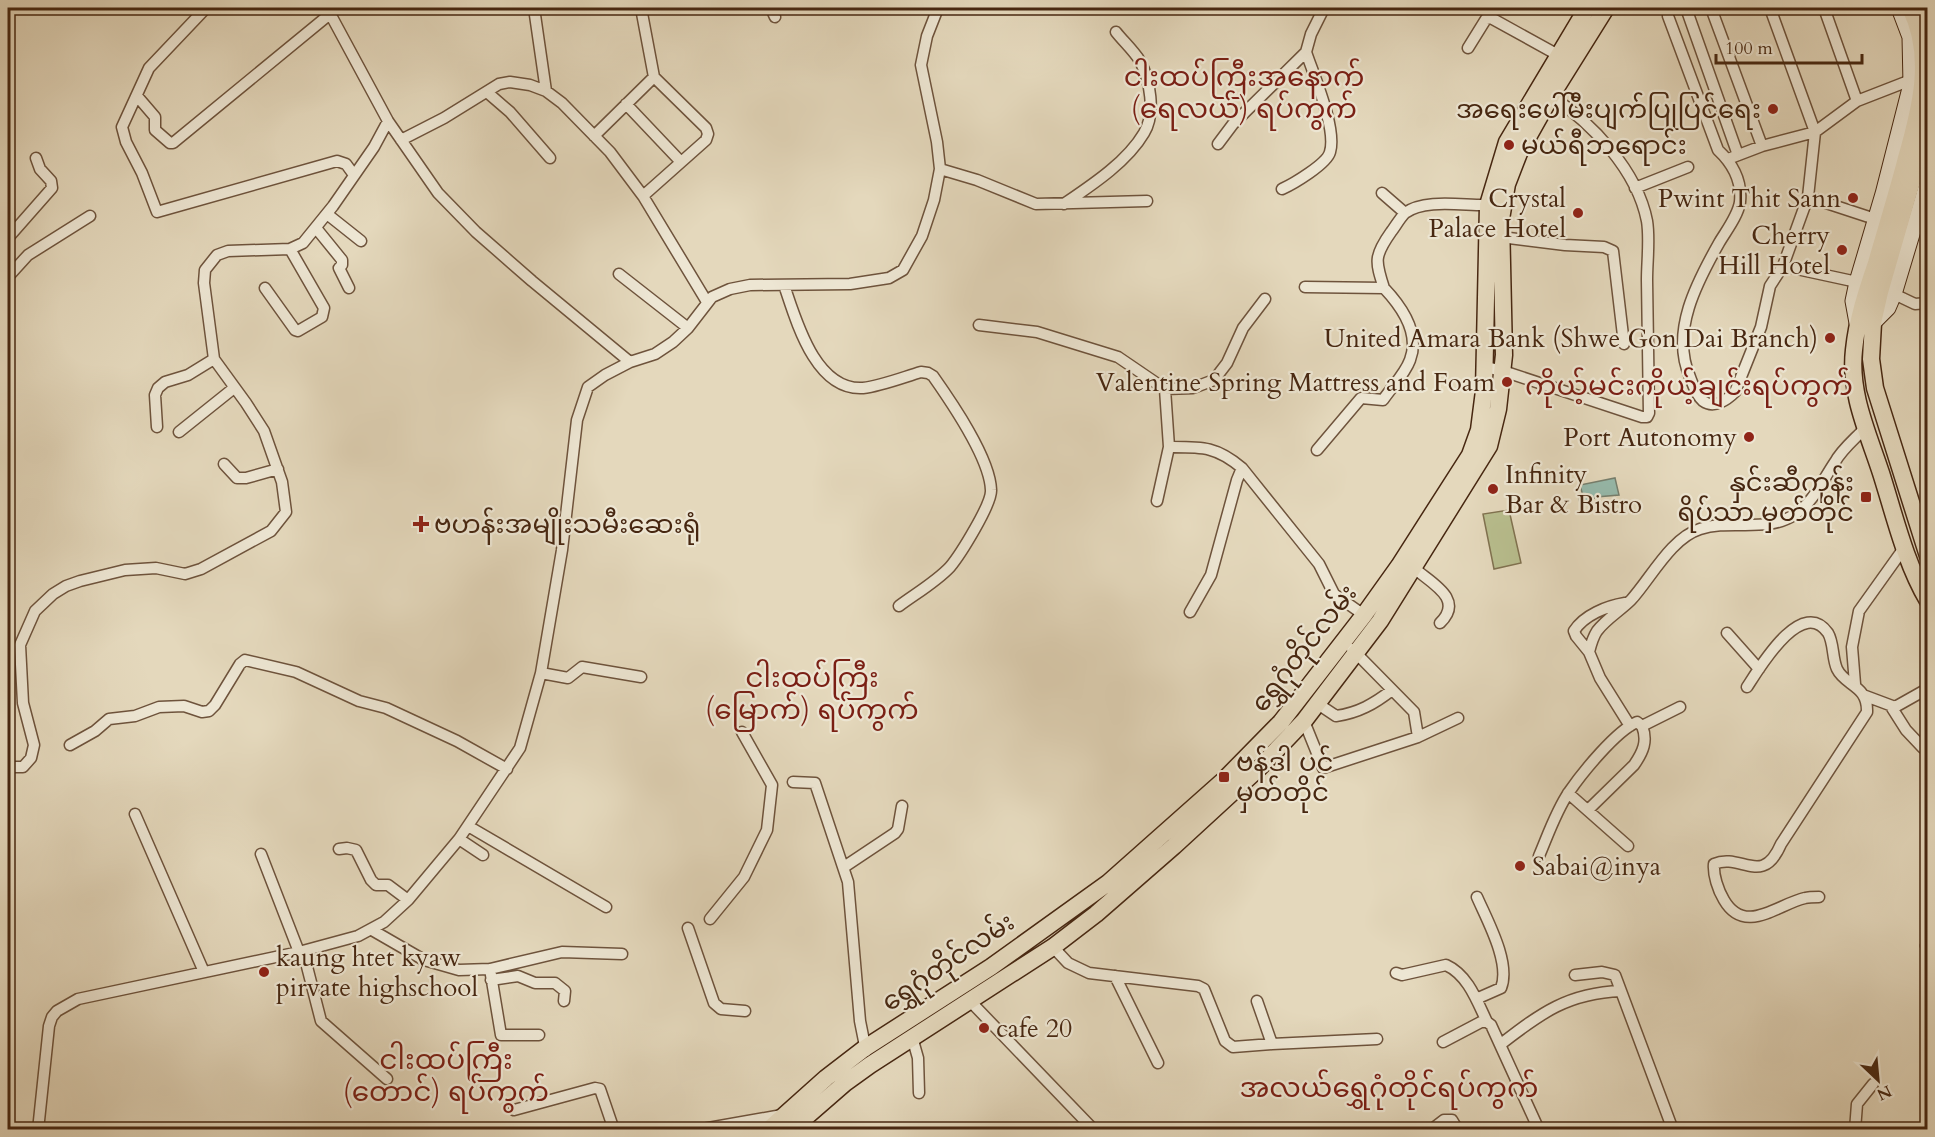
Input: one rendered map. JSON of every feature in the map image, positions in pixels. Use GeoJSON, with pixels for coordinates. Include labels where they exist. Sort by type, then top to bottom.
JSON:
{"type":"FeatureCollection","features":[{"type":"Feature","properties":{"kind":"main road","name":"ရွှေဂုံတိုင်လမ်း"},"geometry":{"type":"LineString","coordinates":[[788,1122],[826,1078],[865,1048],[991,967],[1108,883],[1224,780],[1281,722],[1364,615],[1399,566],[1470,455],[1479,430],[1484,391],[1488,205],[1507,142],[1587,8]]}},
{"type":"Feature","properties":{"kind":"main road","name":"ရွှေဂုံတိုင်လမ်း"},"geometry":{"type":"LineString","coordinates":[[768,1130],[788,1122],[912,1037],[1053,946],[1096,914],[1260,767],[1304,721],[1356,654],[1414,568],[1489,446],[1498,409],[1503,371],[1501,219],[1508,184],[1520,153],[1551,96],[1606,8]]}},
{"type":"Feature","properties":{"kind":"main road"},"geometry":{"type":"LineString","coordinates":[[1899,8],[1910,37],[1911,80],[1903,119],[1853,301],[1865,323],[1872,373],[1918,531],[1928,556]]}},
{"type":"Feature","properties":{"kind":"main road"},"geometry":{"type":"LineString","coordinates":[[1910,8],[1922,40],[1923,68],[1920,100],[1853,370],[1855,390],[1865,428],[1916,581],[1928,601]]}},
{"type":"Feature","properties":{"kind":"main road"},"geometry":{"type":"LineString","coordinates":[[1921,8],[1928,26]]}},
{"type":"Feature","properties":{"kind":"main road"},"geometry":{"type":"LineString","coordinates":[[1865,323],[1880,292],[1928,126]]}},
{"type":"Feature","properties":{"kind":"main road"},"geometry":{"type":"LineString","coordinates":[[1865,323],[1888,308],[1928,181]]}},
{"type":"Feature","properties":{"kind":"main road"},"geometry":{"type":"LineString","coordinates":[[1873,449],[1896,453]]}},
{"type":"Feature","properties":{"kind":"street"},"geometry":{"type":"LineString","coordinates":[[206,8],[149,68],[122,127],[157,212],[337,161],[346,164],[354,175]]}},
{"type":"Feature","properties":{"kind":"street"},"geometry":{"type":"LineString","coordinates":[[534,8],[546,91]]}},
{"type":"Feature","properties":{"kind":"street"},"geometry":{"type":"LineString","coordinates":[[641,8],[654,77],[706,128],[708,134],[706,140],[643,196]]}},
{"type":"Feature","properties":{"kind":"street"},"geometry":{"type":"LineString","coordinates":[[38,1130],[49,1026],[57,1011],[78,999],[301,952],[358,936],[384,922],[408,900],[459,839],[520,748],[541,673],[562,550],[578,420],[588,387],[630,362],[655,354],[673,342],[688,328],[707,302],[718,293],[750,285],[850,284],[889,278],[903,270],[922,236],[933,200],[939,169],[921,65],[927,36],[938,8]]}},
{"type":"Feature","properties":{"kind":"street"},"geometry":{"type":"LineString","coordinates":[[1218,144],[1233,124],[1306,52],[1311,34],[1324,8]]}},
{"type":"Feature","properties":{"kind":"street"},"geometry":{"type":"LineString","coordinates":[[1670,8],[1668,16],[1718,150],[1733,157],[1762,146],[1815,132],[1857,101],[1911,80]]}},
{"type":"Feature","properties":{"kind":"street"},"geometry":{"type":"LineString","coordinates":[[1686,8],[1741,186],[1739,206],[1693,294],[1684,333],[1683,353],[1687,370],[1700,398],[1707,403],[1714,404],[1724,402],[1735,392],[1761,327],[1770,286],[1783,266],[1808,197],[1815,132],[1770,8]]}},
{"type":"Feature","properties":{"kind":"street"},"geometry":{"type":"LineString","coordinates":[[1711,8],[1762,146]]}},
{"type":"Feature","properties":{"kind":"street"},"geometry":{"type":"LineString","coordinates":[[1824,8],[1857,101]]}},
{"type":"Feature","properties":{"kind":"street"},"geometry":{"type":"LineString","coordinates":[[137,96],[153,113],[155,130],[173,143],[328,11],[388,121],[438,193],[476,232],[630,362]]}},
{"type":"Feature","properties":{"kind":"street"},"geometry":{"type":"LineString","coordinates":[[1468,48],[1486,19],[1491,18],[1558,55]]}},
{"type":"Feature","properties":{"kind":"street"},"geometry":{"type":"LineString","coordinates":[[1064,204],[1100,180],[1145,132],[1151,109],[1148,84],[1139,60],[1116,32]]}},
{"type":"Feature","properties":{"kind":"street"},"geometry":{"type":"LineString","coordinates":[[1282,189],[1322,163],[1330,152],[1330,128],[1306,52]]}},
{"type":"Feature","properties":{"kind":"street"},"geometry":{"type":"LineString","coordinates":[[594,136],[654,77]]}},
{"type":"Feature","properties":{"kind":"street"},"geometry":{"type":"LineString","coordinates":[[401,140],[488,93],[498,84],[510,82],[531,85],[546,91],[562,103],[610,152],[643,196],[707,302]]}},
{"type":"Feature","properties":{"kind":"street"},"geometry":{"type":"LineString","coordinates":[[488,93],[510,112],[550,158]]}},
{"type":"Feature","properties":{"kind":"street"},"geometry":{"type":"LineString","coordinates":[[1485,367],[1647,417],[1647,221],[1635,188],[1618,160],[1596,133],[1573,111],[1551,96]]}},
{"type":"Feature","properties":{"kind":"street"},"geometry":{"type":"LineString","coordinates":[[626,104],[681,162]]}},
{"type":"Feature","properties":{"kind":"street"},"geometry":{"type":"LineString","coordinates":[[8,767],[23,767],[31,758],[34,746],[23,703],[20,645],[35,612],[53,594],[66,586],[125,570],[156,568],[185,574],[193,572],[271,531],[286,512],[282,482],[264,431],[214,359],[204,283],[205,270],[218,255],[228,251],[290,249],[303,243],[327,214],[374,147],[388,121]]}},
{"type":"Feature","properties":{"kind":"street"},"geometry":{"type":"LineString","coordinates":[[8,238],[52,188],[51,181],[40,169],[36,158]]}},
{"type":"Feature","properties":{"kind":"street"},"geometry":{"type":"LineString","coordinates":[[1635,188],[1688,168]]}},
{"type":"Feature","properties":{"kind":"street"},"geometry":{"type":"LineString","coordinates":[[939,169],[977,180],[1036,204],[1147,201]]}},
{"type":"Feature","properties":{"kind":"street"},"geometry":{"type":"LineString","coordinates":[[1382,193],[1405,213]]}},
{"type":"Feature","properties":{"kind":"street"},"geometry":{"type":"LineString","coordinates":[[1808,197],[1875,219]]}},
{"type":"Feature","properties":{"kind":"street"},"geometry":{"type":"LineString","coordinates":[[1317,450],[1361,398],[1383,400],[1410,362],[1413,347],[1412,331],[1398,302],[1384,288],[1377,266],[1378,250],[1405,213],[1424,206],[1444,203],[1488,205]]}},
{"type":"Feature","properties":{"kind":"street"},"geometry":{"type":"LineString","coordinates":[[327,214],[361,241]]}},
{"type":"Feature","properties":{"kind":"street"},"geometry":{"type":"LineString","coordinates":[[8,277],[28,255],[90,216]]}},
{"type":"Feature","properties":{"kind":"street"},"geometry":{"type":"LineString","coordinates":[[316,228],[342,260],[340,271],[349,288]]}},
{"type":"Feature","properties":{"kind":"street"},"geometry":{"type":"LineString","coordinates":[[1501,237],[1610,248],[1613,251],[1624,344]]}},
{"type":"Feature","properties":{"kind":"street"},"geometry":{"type":"LineString","coordinates":[[265,288],[295,330],[324,315],[324,308],[290,249]]}},
{"type":"Feature","properties":{"kind":"street"},"geometry":{"type":"LineString","coordinates":[[1783,266],[1857,282]]}},
{"type":"Feature","properties":{"kind":"street"},"geometry":{"type":"LineString","coordinates":[[619,274],[688,328]]}},
{"type":"Feature","properties":{"kind":"street"},"geometry":{"type":"LineString","coordinates":[[784,285],[804,339],[818,364],[836,382],[862,388],[921,372],[933,376],[962,418],[990,478],[992,494],[979,522],[950,567],[899,606]]}},
{"type":"Feature","properties":{"kind":"street"},"geometry":{"type":"LineString","coordinates":[[1305,287],[1384,288]]}},
{"type":"Feature","properties":{"kind":"street"},"geometry":{"type":"LineString","coordinates":[[1894,294],[1915,304],[1928,303]]}},
{"type":"Feature","properties":{"kind":"street"},"geometry":{"type":"LineString","coordinates":[[979,325],[1037,332],[1118,357],[1165,389],[1193,388],[1214,380],[1227,363],[1243,328],[1265,299]]}},
{"type":"Feature","properties":{"kind":"street"},"geometry":{"type":"LineString","coordinates":[[157,427],[155,395],[158,388],[165,382],[188,375],[214,359]]}},
{"type":"Feature","properties":{"kind":"street"},"geometry":{"type":"LineString","coordinates":[[179,432],[234,388]]}},
{"type":"Feature","properties":{"kind":"street"},"geometry":{"type":"LineString","coordinates":[[1157,501],[1169,447],[1165,389]]}},
{"type":"Feature","properties":{"kind":"street"},"geometry":{"type":"LineString","coordinates":[[1589,652],[1597,631],[1628,602],[1664,558],[1684,539],[1698,529],[1717,525],[1765,525],[1786,520],[1808,504],[1836,460],[1865,428]]}},
{"type":"Feature","properties":{"kind":"street"},"geometry":{"type":"LineString","coordinates":[[1169,447],[1205,447],[1228,456],[1242,468],[1319,564],[1334,594],[1364,615]]}},
{"type":"Feature","properties":{"kind":"street"},"geometry":{"type":"LineString","coordinates":[[224,464],[237,478],[246,478],[278,469]]}},
{"type":"Feature","properties":{"kind":"street"},"geometry":{"type":"LineString","coordinates":[[1190,612],[1211,575],[1236,480],[1242,468]]}},
{"type":"Feature","properties":{"kind":"street"},"geometry":{"type":"LineString","coordinates":[[1855,684],[1852,647],[1859,611],[1904,548]]}},
{"type":"Feature","properties":{"kind":"street"},"geometry":{"type":"LineString","coordinates":[[1414,568],[1442,590],[1450,603],[1449,611],[1440,623]]}},
{"type":"Feature","properties":{"kind":"street"},"geometry":{"type":"LineString","coordinates":[[1628,602],[1608,607],[1591,615],[1574,631],[1589,652],[1600,678],[1630,726]]}},
{"type":"Feature","properties":{"kind":"street"},"geometry":{"type":"LineString","coordinates":[[1747,687],[1792,628],[1808,622],[1817,623],[1829,635],[1837,669],[1855,684],[1867,703],[1867,712],[1781,844],[1774,859],[1761,866],[1727,862],[1714,864],[1713,872],[1721,897],[1728,907],[1742,916],[1770,914],[1804,898],[1819,897]]}},
{"type":"Feature","properties":{"kind":"street"},"geometry":{"type":"LineString","coordinates":[[1727,633],[1759,669]]}},
{"type":"Feature","properties":{"kind":"street"},"geometry":{"type":"LineString","coordinates":[[1344,642],[1414,712],[1418,737]]}},
{"type":"Feature","properties":{"kind":"street"},"geometry":{"type":"LineString","coordinates":[[70,745],[109,719],[135,716],[159,707],[184,706],[202,712],[209,711],[245,660],[296,672],[360,701],[386,708],[457,741],[507,769]]}},
{"type":"Feature","properties":{"kind":"street"},"geometry":{"type":"LineString","coordinates":[[541,673],[568,678],[582,667],[641,677]]}},
{"type":"Feature","properties":{"kind":"street"},"geometry":{"type":"LineString","coordinates":[[1892,708],[1927,689]]}},
{"type":"Feature","properties":{"kind":"street"},"geometry":{"type":"LineString","coordinates":[[1318,704],[1336,716],[1346,715],[1371,706],[1392,690]]}},
{"type":"Feature","properties":{"kind":"street"},"geometry":{"type":"LineString","coordinates":[[1863,695],[1892,708],[1906,730],[1923,748]]}},
{"type":"Feature","properties":{"kind":"street"},"geometry":{"type":"LineString","coordinates":[[1642,726],[1680,707]]}},
{"type":"Feature","properties":{"kind":"street"},"geometry":{"type":"LineString","coordinates":[[1304,721],[1323,768],[1418,737],[1458,718]]}},
{"type":"Feature","properties":{"kind":"street"},"geometry":{"type":"LineString","coordinates":[[1539,856],[1568,793],[1606,748],[1637,722],[1642,726],[1645,738],[1640,756],[1634,765],[1588,810]]}},
{"type":"Feature","properties":{"kind":"street"},"geometry":{"type":"LineString","coordinates":[[710,920],[744,877],[767,830],[772,785],[742,732]]}},
{"type":"Feature","properties":{"kind":"street"},"geometry":{"type":"LineString","coordinates":[[793,782],[815,783],[844,867],[849,892],[860,1021],[870,1065]]}},
{"type":"Feature","properties":{"kind":"street"},"geometry":{"type":"LineString","coordinates":[[1568,793],[1628,846]]}},
{"type":"Feature","properties":{"kind":"street"},"geometry":{"type":"LineString","coordinates":[[844,867],[895,833],[898,829],[902,806]]}},
{"type":"Feature","properties":{"kind":"street"},"geometry":{"type":"LineString","coordinates":[[135,813],[204,972]]}},
{"type":"Feature","properties":{"kind":"street"},"geometry":{"type":"LineString","coordinates":[[468,826],[606,907]]}},
{"type":"Feature","properties":{"kind":"street"},"geometry":{"type":"LineString","coordinates":[[459,839],[483,855]]}},
{"type":"Feature","properties":{"kind":"street"},"geometry":{"type":"LineString","coordinates":[[339,849],[356,850],[371,880],[376,885],[388,885],[408,900]]}},
{"type":"Feature","properties":{"kind":"street"},"geometry":{"type":"LineString","coordinates":[[261,854],[301,952],[321,1021],[387,1079]]}},
{"type":"Feature","properties":{"kind":"street"},"geometry":{"type":"LineString","coordinates":[[1476,999],[1501,988],[1503,977],[1498,946],[1477,897]]}},
{"type":"Feature","properties":{"kind":"street"},"geometry":{"type":"LineString","coordinates":[[688,928],[714,1003],[721,1009],[745,1011]]}},
{"type":"Feature","properties":{"kind":"street"},"geometry":{"type":"LineString","coordinates":[[372,930],[424,960],[459,970],[490,975],[518,976],[535,982],[555,983],[565,991],[564,1001]]}},
{"type":"Feature","properties":{"kind":"street"},"geometry":{"type":"LineString","coordinates":[[1053,946],[1068,963],[1089,973],[1198,986],[1204,989],[1228,1045],[1233,1047],[1377,1039]]}},
{"type":"Feature","properties":{"kind":"street"},"geometry":{"type":"LineString","coordinates":[[490,975],[562,952],[622,954]]}},
{"type":"Feature","properties":{"kind":"street"},"geometry":{"type":"LineString","coordinates":[[1396,973],[1402,975],[1446,965],[1463,978],[1501,1044],[1539,1130]]}},
{"type":"Feature","properties":{"kind":"street"},"geometry":{"type":"LineString","coordinates":[[1575,975],[1602,972],[1615,975],[1673,1130]]}},
{"type":"Feature","properties":{"kind":"street"},"geometry":{"type":"LineString","coordinates":[[490,975],[501,1035],[539,1035]]}},
{"type":"Feature","properties":{"kind":"street"},"geometry":{"type":"LineString","coordinates":[[1114,976],[1158,1064]]}},
{"type":"Feature","properties":{"kind":"street"},"geometry":{"type":"LineString","coordinates":[[1501,1044],[1532,1020],[1570,999],[1597,992],[1621,991]]}},
{"type":"Feature","properties":{"kind":"street"},"geometry":{"type":"LineString","coordinates":[[970,1000],[1094,1130]]}},
{"type":"Feature","properties":{"kind":"street"},"geometry":{"type":"LineString","coordinates":[[1257,1001],[1272,1044]]}},
{"type":"Feature","properties":{"kind":"street"},"geometry":{"type":"LineString","coordinates":[[1443,1042],[1481,1022],[1487,1022]]}},
{"type":"Feature","properties":{"kind":"street"},"geometry":{"type":"LineString","coordinates":[[912,1037],[918,1058],[919,1093]]}},
{"type":"Feature","properties":{"kind":"street"},"geometry":{"type":"LineString","coordinates":[[1855,1130],[1857,1104],[1873,1084]]}},
{"type":"Feature","properties":{"kind":"street"},"geometry":{"type":"LineString","coordinates":[[514,1110],[596,1088],[600,1089],[614,1130]]}},
{"type":"Feature","properties":{"kind":"street"},"geometry":{"type":"LineString","coordinates":[[1431,1130],[1444,1120],[1452,1120],[1458,1130]]}},
{"type":"Feature","properties":{"kind":"street"},"geometry":{"type":"LineString","coordinates":[[697,1130],[788,1122]]}},
{"type":"Feature","properties":{"kind":"green space"},"geometry":{"type":"Polygon","coordinates":[[[1509,510],[1521,563],[1494,569],[1483,514],[1509,510]]]}},
{"type":"Feature","properties":{"kind":"shaded area"},"geometry":{"type":"Polygon","coordinates":[[[1615,478],[1619,495],[1596,497],[1588,503],[1580,503],[1579,499],[1583,496],[1580,485],[1615,478]]]}},
{"type":"Feature","properties":{"kind":"place","name":"အရေးပေါ်မီးပျက်ပြုပြင်ရေး"},"geometry":{"type":"Point","coordinates":[1773,109]}},
{"type":"Feature","properties":{"kind":"place","name":"မယ်ရီဘရောင်း"},"geometry":{"type":"Point","coordinates":[1509,145]}},
{"type":"Feature","properties":{"kind":"place","name":"Pwint Thit Sann"},"geometry":{"type":"Point","coordinates":[1853,198]}},
{"type":"Feature","properties":{"kind":"place","name":"Crystal Palace Hotel"},"geometry":{"type":"Point","coordinates":[1578,213]}},
{"type":"Feature","properties":{"kind":"place","name":"Cherry Hill Hotel"},"geometry":{"type":"Point","coordinates":[1842,250]}},
{"type":"Feature","properties":{"kind":"place","name":"United Amara Bank (Shwe Gon Dai Branch)"},"geometry":{"type":"Point","coordinates":[1830,338]}},
{"type":"Feature","properties":{"kind":"place","name":"Valentine Spring Mattress and Foam"},"geometry":{"type":"Point","coordinates":[1507,382]}},
{"type":"Feature","properties":{"kind":"place","name":"Port Autonomy"},"geometry":{"type":"Point","coordinates":[1749,437]}},
{"type":"Feature","properties":{"kind":"place","name":"Infinity Bar & Bistro"},"geometry":{"type":"Point","coordinates":[1493,489]}},
{"type":"Feature","properties":{"kind":"place","name":"နှင်းဆီကုန်း ရိပ်သာ မှတ်တိုင်"},"geometry":{"type":"Point","coordinates":[1866,497]}},
{"type":"Feature","properties":{"kind":"place","name":"ဗဟန်းအမျိုးသမီးဆေးရုံ"},"geometry":{"type":"Point","coordinates":[421,524]}},
{"type":"Feature","properties":{"kind":"place","name":"ဗန်ဒါ ပင် မှတ်တိုင်"},"geometry":{"type":"Point","coordinates":[1224,777]}},
{"type":"Feature","properties":{"kind":"place","name":"Sabai@inya"},"geometry":{"type":"Point","coordinates":[1520,866]}},
{"type":"Feature","properties":{"kind":"place","name":"kaung htet kyaw pirvate highschool"},"geometry":{"type":"Point","coordinates":[264,972]}},
{"type":"Feature","properties":{"kind":"place","name":"cafe 20"},"geometry":{"type":"Point","coordinates":[984,1028]}},
{"type":"Feature","properties":{"kind":"district","name":"ငါးထပ်ကြီးအနောက် (ရေလယ်) ရပ်ကွက်"},"geometry":{"type":"Point","coordinates":[1244,93]}},
{"type":"Feature","properties":{"kind":"district","name":"ကိုယ့်မင်းကိုယ့်ချင်းရပ်ကွက်"},"geometry":{"type":"Point","coordinates":[1689,386]}},
{"type":"Feature","properties":{"kind":"district","name":"ငါးထပ်ကြီး (မြောက်) ရပ်ကွက်"},"geometry":{"type":"Point","coordinates":[812,694]}},
{"type":"Feature","properties":{"kind":"district","name":"ငါးထပ်ကြီး (တောင်) ရပ်ကွက်"},"geometry":{"type":"Point","coordinates":[446,1076]}},
{"type":"Feature","properties":{"kind":"district","name":"အလယ်ရွှေဂုံတိုင်ရပ်ကွက်"},"geometry":{"type":"Point","coordinates":[1389,1088]}}]}
